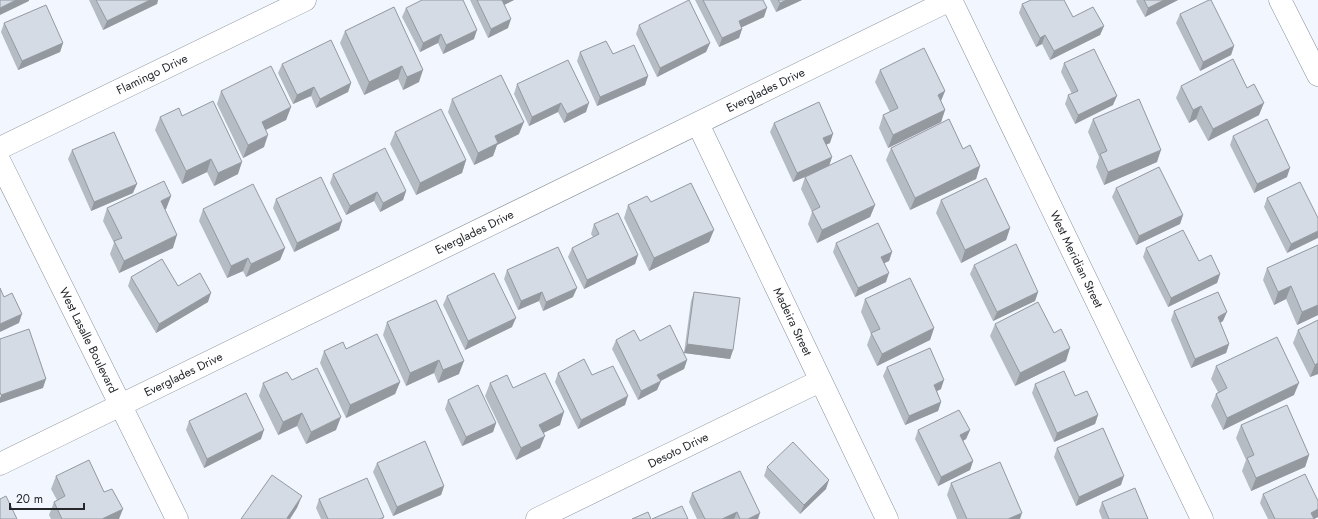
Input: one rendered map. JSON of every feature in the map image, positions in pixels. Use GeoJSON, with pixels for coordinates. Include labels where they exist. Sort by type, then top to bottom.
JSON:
{"type":"FeatureCollection","features":[{"type":"Feature","properties":{"kind":"street","name":"Flamingo Drive"},"geometry":{"type":"LineString","coordinates":[[0,148],[305,0]]}},
{"type":"Feature","properties":{"kind":"street","name":"Everglades Drive"},"geometry":{"type":"LineString","coordinates":[[0,464],[950,0]]}},
{"type":"Feature","properties":{"kind":"street","name":"West Meridian Street"},"geometry":{"type":"LineString","coordinates":[[950,0],[1202,519]]}},
{"type":"Feature","properties":{"kind":"street"},"geometry":{"type":"LineString","coordinates":[[1280,0],[1318,75]]}},
{"type":"Feature","properties":{"kind":"street","name":"Madeira Street"},"geometry":{"type":"LineString","coordinates":[[698,124],[887,519]]}},
{"type":"Feature","properties":{"kind":"street","name":"West Lasalle Boulevard"},"geometry":{"type":"LineString","coordinates":[[0,162],[177,519]]}},
{"type":"Feature","properties":{"kind":"street","name":"Desoto Drive"},"geometry":{"type":"LineString","coordinates":[[537,519],[820,381]]}},
{"type":"Feature","properties":{"kind":"building"},"geometry":{"type":"Polygon","coordinates":[[[0,0],[16,0],[0,8],[0,0]]]}},
{"type":"Feature","properties":{"kind":"building"},"geometry":{"type":"Polygon","coordinates":[[[96,0],[150,0],[107,21],[96,0]]]}},
{"type":"Feature","properties":{"kind":"building"},"geometry":{"type":"Polygon","coordinates":[[[422,0],[463,0],[477,30],[446,45],[441,34],[423,43],[406,8],[422,0]]]}},
{"type":"Feature","properties":{"kind":"building"},"geometry":{"type":"Polygon","coordinates":[[[477,0],[502,0],[511,19],[491,29],[477,0]]]}},
{"type":"Feature","properties":{"kind":"building"},"geometry":{"type":"Polygon","coordinates":[[[689,0],[710,43],[660,68],[639,25],[689,0]]]}},
{"type":"Feature","properties":{"kind":"building"},"geometry":{"type":"Polygon","coordinates":[[[703,0],[763,0],[767,8],[739,21],[742,29],[722,38],[703,0]]]}},
{"type":"Feature","properties":{"kind":"building"},"geometry":{"type":"Polygon","coordinates":[[[778,0],[787,0],[780,3],[778,0]]]}},
{"type":"Feature","properties":{"kind":"building"},"geometry":{"type":"Polygon","coordinates":[[[1031,0],[1064,0],[1073,17],[1093,7],[1104,26],[1054,51],[1045,35],[1040,38],[1022,4],[1031,0]]]}},
{"type":"Feature","properties":{"kind":"building"},"geometry":{"type":"Polygon","coordinates":[[[1144,0],[1164,0],[1148,8],[1144,0]]]}},
{"type":"Feature","properties":{"kind":"building"},"geometry":{"type":"Polygon","coordinates":[[[1211,0],[1234,46],[1203,62],[1180,14],[1211,0]]]}},
{"type":"Feature","properties":{"kind":"building"},"geometry":{"type":"Polygon","coordinates":[[[46,5],[63,43],[22,61],[4,23],[46,5]]]}},
{"type":"Feature","properties":{"kind":"building"},"geometry":{"type":"Polygon","coordinates":[[[394,7],[423,70],[407,77],[402,66],[369,82],[345,31],[394,7]]]}},
{"type":"Feature","properties":{"kind":"building"},"geometry":{"type":"Polygon","coordinates":[[[331,40],[351,83],[320,99],[314,87],[297,95],[282,64],[331,40]]]}},
{"type":"Feature","properties":{"kind":"building"},"geometry":{"type":"Polygon","coordinates":[[[606,41],[613,54],[634,45],[648,76],[600,97],[580,52],[606,41]]]}},
{"type":"Feature","properties":{"kind":"building"},"geometry":{"type":"Polygon","coordinates":[[[924,48],[945,91],[938,95],[945,110],[893,135],[883,115],[898,108],[880,70],[924,48]]]}},
{"type":"Feature","properties":{"kind":"building"},"geometry":{"type":"Polygon","coordinates":[[[1094,49],[1117,96],[1078,115],[1068,95],[1078,91],[1064,63],[1094,49]]]}},
{"type":"Feature","properties":{"kind":"building"},"geometry":{"type":"Polygon","coordinates":[[[1233,59],[1247,88],[1254,84],[1264,103],[1213,129],[1201,106],[1193,110],[1181,86],[1233,59]]]}},
{"type":"Feature","properties":{"kind":"building"},"geometry":{"type":"Polygon","coordinates":[[[568,60],[589,103],[567,114],[561,103],[532,117],[517,84],[568,60]]]}},
{"type":"Feature","properties":{"kind":"building"},"geometry":{"type":"Polygon","coordinates":[[[271,66],[291,107],[262,122],[268,135],[248,145],[221,91],[271,66]]]}},
{"type":"Feature","properties":{"kind":"building"},"geometry":{"type":"Polygon","coordinates":[[[501,75],[524,122],[495,136],[498,143],[478,153],[452,99],[501,75]]]}},
{"type":"Feature","properties":{"kind":"building"},"geometry":{"type":"Polygon","coordinates":[[[1139,99],[1161,150],[1108,172],[1100,154],[1107,151],[1093,119],[1139,99]]]}},
{"type":"Feature","properties":{"kind":"building"},"geometry":{"type":"Polygon","coordinates":[[[213,101],[242,162],[218,173],[211,159],[186,171],[160,117],[179,108],[182,116],[213,101]]]}},
{"type":"Feature","properties":{"kind":"building"},"geometry":{"type":"Polygon","coordinates":[[[819,102],[833,134],[823,138],[832,157],[797,173],[774,123],[819,102]]]}},
{"type":"Feature","properties":{"kind":"building"},"geometry":{"type":"Polygon","coordinates":[[[441,109],[466,160],[420,183],[395,132],[441,109]]]}},
{"type":"Feature","properties":{"kind":"building"},"geometry":{"type":"Polygon","coordinates":[[[949,119],[963,149],[970,145],[980,166],[915,198],[891,148],[949,119]]]}},
{"type":"Feature","properties":{"kind":"building"},"geometry":{"type":"Polygon","coordinates":[[[1267,119],[1290,168],[1257,184],[1233,136],[1267,119]]]}},
{"type":"Feature","properties":{"kind":"building"},"geometry":{"type":"Polygon","coordinates":[[[114,132],[137,184],[94,202],[72,150],[114,132]]]}},
{"type":"Feature","properties":{"kind":"building"},"geometry":{"type":"Polygon","coordinates":[[[385,148],[406,191],[383,203],[377,192],[350,206],[333,174],[385,148]]]}},
{"type":"Feature","properties":{"kind":"building"},"geometry":{"type":"Polygon","coordinates":[[[851,155],[875,205],[822,230],[812,211],[820,207],[805,177],[851,155]]]}},
{"type":"Feature","properties":{"kind":"building"},"geometry":{"type":"Polygon","coordinates":[[[1159,167],[1183,215],[1139,236],[1116,188],[1159,167]]]}},
{"type":"Feature","properties":{"kind":"building"},"geometry":{"type":"Polygon","coordinates":[[[321,177],[342,221],[297,243],[276,199],[321,177]]]}},
{"type":"Feature","properties":{"kind":"building"},"geometry":{"type":"Polygon","coordinates":[[[986,178],[1010,228],[965,250],[941,200],[986,178]]]}},
{"type":"Feature","properties":{"kind":"building"},"geometry":{"type":"Polygon","coordinates":[[[164,181],[171,196],[161,201],[177,235],[124,261],[114,241],[122,238],[107,208],[164,181]]]}},
{"type":"Feature","properties":{"kind":"building"},"geometry":{"type":"Polygon","coordinates":[[[1300,182],[1318,218],[1318,231],[1291,244],[1267,198],[1300,182]]]}},
{"type":"Feature","properties":{"kind":"building"},"geometry":{"type":"Polygon","coordinates":[[[691,183],[714,230],[654,258],[628,205],[647,196],[651,202],[691,183]]]}},
{"type":"Feature","properties":{"kind":"building"},"geometry":{"type":"Polygon","coordinates":[[[253,184],[285,248],[251,264],[248,258],[231,266],[203,209],[253,184]]]}},
{"type":"Feature","properties":{"kind":"building"},"geometry":{"type":"Polygon","coordinates":[[[618,213],[638,255],[587,280],[572,248],[599,234],[594,224],[618,213]]]}},
{"type":"Feature","properties":{"kind":"building"},"geometry":{"type":"Polygon","coordinates":[[[878,223],[892,252],[881,257],[889,273],[858,288],[836,243],[878,223]]]}},
{"type":"Feature","properties":{"kind":"building"},"geometry":{"type":"Polygon","coordinates":[[[1183,230],[1199,261],[1211,255],[1220,274],[1171,298],[1146,248],[1183,230]]]}},
{"type":"Feature","properties":{"kind":"building"},"geometry":{"type":"Polygon","coordinates":[[[1016,244],[1038,292],[997,312],[974,265],[1016,244]]]}},
{"type":"Feature","properties":{"kind":"building"},"geometry":{"type":"Polygon","coordinates":[[[1318,245],[1318,305],[1302,312],[1291,286],[1278,292],[1267,268],[1318,245]]]}},
{"type":"Feature","properties":{"kind":"building"},"geometry":{"type":"Polygon","coordinates":[[[558,247],[577,288],[546,302],[542,292],[521,301],[507,270],[558,247]]]}},
{"type":"Feature","properties":{"kind":"building"},"geometry":{"type":"Polygon","coordinates":[[[162,259],[178,286],[200,273],[211,293],[159,324],[131,277],[162,259]]]}},
{"type":"Feature","properties":{"kind":"building"},"geometry":{"type":"Polygon","coordinates":[[[494,273],[516,318],[468,341],[447,296],[494,273]]]}},
{"type":"Feature","properties":{"kind":"building"},"geometry":{"type":"Polygon","coordinates":[[[910,278],[934,328],[882,354],[871,333],[880,329],[865,299],[910,278]]]}},
{"type":"Feature","properties":{"kind":"building"},"geometry":{"type":"Polygon","coordinates":[[[0,288],[4,297],[12,293],[22,314],[0,324],[0,288]]]}},
{"type":"Feature","properties":{"kind":"building"},"geometry":{"type":"Polygon","coordinates":[[[694,292],[740,298],[733,350],[687,344],[694,292]]]}},
{"type":"Feature","properties":{"kind":"building"},"geometry":{"type":"Polygon","coordinates":[[[1218,292],[1227,312],[1218,317],[1229,344],[1195,359],[1174,311],[1218,292]]]}},
{"type":"Feature","properties":{"kind":"building"},"geometry":{"type":"Polygon","coordinates":[[[436,300],[464,361],[443,370],[439,360],[410,373],[387,322],[436,300]]]}},
{"type":"Feature","properties":{"kind":"building"},"geometry":{"type":"Polygon","coordinates":[[[1038,302],[1054,333],[1061,329],[1070,348],[1020,373],[995,324],[1038,302]]]}},
{"type":"Feature","properties":{"kind":"building"},"geometry":{"type":"Polygon","coordinates":[[[1318,320],[1318,363],[1315,365],[1298,330],[1318,320]]]}},
{"type":"Feature","properties":{"kind":"building"},"geometry":{"type":"Polygon","coordinates":[[[670,325],[687,360],[657,375],[661,381],[641,391],[616,340],[634,330],[640,341],[670,325]]]}},
{"type":"Feature","properties":{"kind":"building"},"geometry":{"type":"Polygon","coordinates":[[[29,329],[46,379],[1,395],[0,339],[29,329]]]}},
{"type":"Feature","properties":{"kind":"building"},"geometry":{"type":"Polygon","coordinates":[[[377,334],[400,382],[350,405],[324,351],[343,342],[346,349],[377,334]]]}},
{"type":"Feature","properties":{"kind":"building"},"geometry":{"type":"Polygon","coordinates":[[[1277,337],[1299,383],[1227,418],[1216,394],[1227,388],[1216,366],[1277,337]]]}},
{"type":"Feature","properties":{"kind":"building"},"geometry":{"type":"Polygon","coordinates":[[[930,348],[944,380],[934,385],[941,402],[909,416],[887,367],[930,348]]]}},
{"type":"Feature","properties":{"kind":"building"},"geometry":{"type":"Polygon","coordinates":[[[584,359],[592,375],[613,366],[628,396],[581,420],[558,373],[584,359]]]}},
{"type":"Feature","properties":{"kind":"building"},"geometry":{"type":"Polygon","coordinates":[[[317,368],[341,417],[311,432],[302,413],[283,422],[263,383],[287,372],[292,380],[317,368]]]}},
{"type":"Feature","properties":{"kind":"building"},"geometry":{"type":"Polygon","coordinates":[[[1064,371],[1075,396],[1087,391],[1098,415],[1057,433],[1035,384],[1064,371]]]}},
{"type":"Feature","properties":{"kind":"building"},"geometry":{"type":"Polygon","coordinates":[[[545,373],[564,412],[539,425],[545,436],[521,448],[490,383],[507,375],[513,388],[545,373]]]}},
{"type":"Feature","properties":{"kind":"building"},"geometry":{"type":"Polygon","coordinates":[[[478,385],[496,423],[466,437],[448,400],[478,385]]]}},
{"type":"Feature","properties":{"kind":"building"},"geometry":{"type":"Polygon","coordinates":[[[246,393],[264,430],[207,459],[189,421],[246,393]]]}},
{"type":"Feature","properties":{"kind":"building"},"geometry":{"type":"Polygon","coordinates":[[[1287,405],[1309,455],[1256,478],[1247,458],[1254,455],[1241,425],[1287,405]]]}},
{"type":"Feature","properties":{"kind":"building"},"geometry":{"type":"Polygon","coordinates":[[[959,410],[970,430],[960,435],[973,461],[941,477],[918,430],[959,410]]]}},
{"type":"Feature","properties":{"kind":"building"},"geometry":{"type":"Polygon","coordinates":[[[1103,428],[1124,476],[1079,497],[1057,448],[1103,428]]]}},
{"type":"Feature","properties":{"kind":"building"},"geometry":{"type":"Polygon","coordinates":[[[425,441],[444,486],[397,507],[377,463],[425,441]]]}},
{"type":"Feature","properties":{"kind":"building"},"geometry":{"type":"Polygon","coordinates":[[[793,442],[829,480],[804,505],[767,467],[793,442]]]}},
{"type":"Feature","properties":{"kind":"building"},"geometry":{"type":"Polygon","coordinates":[[[89,460],[104,492],[112,489],[123,509],[102,519],[62,519],[54,502],[65,496],[56,476],[89,460]]]}},
{"type":"Feature","properties":{"kind":"building"},"geometry":{"type":"Polygon","coordinates":[[[1000,462],[1022,513],[1008,519],[967,519],[951,483],[1000,462]]]}},
{"type":"Feature","properties":{"kind":"building"},"geometry":{"type":"Polygon","coordinates":[[[740,471],[760,513],[748,519],[740,519],[737,512],[722,519],[705,519],[692,493],[740,471]]]}},
{"type":"Feature","properties":{"kind":"building"},"geometry":{"type":"Polygon","coordinates":[[[1305,474],[1318,501],[1318,509],[1311,513],[1314,519],[1275,519],[1263,494],[1305,474]]]}},
{"type":"Feature","properties":{"kind":"building"},"geometry":{"type":"Polygon","coordinates":[[[272,475],[302,496],[287,518],[289,519],[241,519],[272,475]]]}},
{"type":"Feature","properties":{"kind":"building"},"geometry":{"type":"Polygon","coordinates":[[[367,478],[384,517],[380,519],[328,519],[319,499],[367,478]]]}},
{"type":"Feature","properties":{"kind":"building"},"geometry":{"type":"Polygon","coordinates":[[[1135,488],[1148,519],[1109,519],[1102,502],[1135,488]]]}},
{"type":"Feature","properties":{"kind":"building"},"geometry":{"type":"Polygon","coordinates":[[[6,496],[17,519],[0,519],[0,499],[6,496]]]}},
{"type":"Feature","properties":{"kind":"building"},"geometry":{"type":"Polygon","coordinates":[[[682,506],[688,519],[652,519],[682,506]]]}},
{"type":"Feature","properties":{"kind":"building"},"geometry":{"type":"Polygon","coordinates":[[[648,512],[651,519],[632,519],[648,512]]]}}]}
